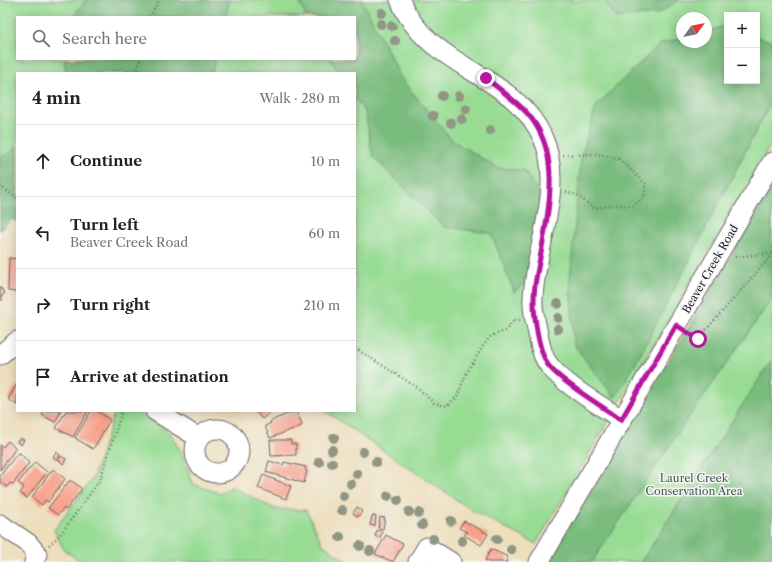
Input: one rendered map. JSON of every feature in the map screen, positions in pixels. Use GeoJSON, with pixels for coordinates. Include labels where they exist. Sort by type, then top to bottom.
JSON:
{"type":"FeatureCollection","features":[{"type":"Feature","properties":{"kind":"street"},"geometry":{"type":"LineString","coordinates":[[400,0],[416,26],[432,45],[451,59],[486,78],[514,100],[529,115],[543,137],[549,156],[551,173],[546,223],[535,277],[533,300],[540,346],[548,364],[562,378],[621,420]]}},
{"type":"Feature","properties":{"kind":"street","name":"Beaver Creek Road"},"geometry":{"type":"LineString","coordinates":[[539,562],[772,162]]}},
{"type":"Feature","properties":{"kind":"street"},"geometry":{"type":"LineString","coordinates":[[0,355],[16,342]]}},
{"type":"Feature","properties":{"kind":"street"},"geometry":{"type":"LineString","coordinates":[[157,412],[199,438]]}},
{"type":"Feature","properties":{"kind":"street"},"geometry":{"type":"LineString","coordinates":[[0,524],[28,543],[35,558]]}},
{"type":"Feature","properties":{"kind":"street"},"geometry":{"type":"LineString","coordinates":[[418,562],[427,547],[451,562]]}},
{"type":"Feature","properties":{"kind":"path"},"geometry":{"type":"LineString","coordinates":[[151,16],[159,0]]}},
{"type":"Feature","properties":{"kind":"path"},"geometry":{"type":"LineString","coordinates":[[137,72],[140,60]]}},
{"type":"Feature","properties":{"kind":"path"},"geometry":{"type":"LineString","coordinates":[[549,156],[598,154],[619,159],[646,184],[644,198],[633,206],[617,205],[594,208],[577,194],[550,189]]}},
{"type":"Feature","properties":{"kind":"path"},"geometry":{"type":"LineString","coordinates":[[0,186],[16,197]]}},
{"type":"Feature","properties":{"kind":"path"},"geometry":{"type":"LineString","coordinates":[[716,260],[772,254]]}},
{"type":"Feature","properties":{"kind":"path"},"geometry":{"type":"LineString","coordinates":[[676,325],[698,339],[772,254]]}},
{"type":"Feature","properties":{"kind":"path"},"geometry":{"type":"LineString","coordinates":[[356,349],[418,388],[434,403],[447,406],[457,397],[466,374],[491,336],[504,331],[514,320],[535,318]]}},
{"type":"Feature","properties":{"kind":"path"},"geometry":{"type":"LineString","coordinates":[[35,558],[60,535],[100,480],[122,412]]}},
{"type":"Feature","properties":{"kind":"green space"},"geometry":{"type":"Polygon","coordinates":[[[0,0],[772,0],[772,143],[536,544],[472,510],[326,412],[356,412],[356,72],[16,72],[16,221],[0,211],[0,0]]]}},
{"type":"Feature","properties":{"kind":"green space"},"geometry":{"type":"Polygon","coordinates":[[[86,0],[230,0],[225,16],[74,16],[86,0]]]}},
{"type":"Feature","properties":{"kind":"green space"},"geometry":{"type":"Polygon","coordinates":[[[298,0],[362,0],[402,80],[453,141],[498,168],[524,170],[543,200],[527,281],[514,292],[491,233],[444,227],[373,157],[365,112],[356,99],[356,72],[338,72],[331,60],[356,60],[356,16],[306,16],[298,0]]]}},
{"type":"Feature","properties":{"kind":"green space"},"geometry":{"type":"Polygon","coordinates":[[[604,0],[679,0],[657,14],[616,18],[604,0]]]}},
{"type":"Feature","properties":{"kind":"green space"},"geometry":{"type":"Polygon","coordinates":[[[721,27],[724,28],[724,84],[760,84],[760,38],[772,41],[772,100],[637,361],[615,398],[574,345],[570,280],[581,157],[596,106],[660,44],[676,40],[676,48],[712,48],[712,30],[721,27]]]}},
{"type":"Feature","properties":{"kind":"green space"},"geometry":{"type":"Polygon","coordinates":[[[64,60],[215,60],[212,72],[66,72],[64,60]]]}},
{"type":"Feature","properties":{"kind":"green space"},"geometry":{"type":"Polygon","coordinates":[[[16,148],[16,221],[12,219],[0,230],[0,156],[7,155],[16,148]]]}},
{"type":"Feature","properties":{"kind":"green space","name":"Laurel Creek Conservation Area"},"geometry":{"type":"Polygon","coordinates":[[[772,185],[772,562],[561,562],[740,254],[734,250],[772,185]]]}},
{"type":"Feature","properties":{"kind":"green space"},"geometry":{"type":"Polygon","coordinates":[[[772,188],[772,299],[686,421],[592,562],[548,562],[772,188]]]}},
{"type":"Feature","properties":{"kind":"green space"},"geometry":{"type":"Polygon","coordinates":[[[772,359],[772,562],[641,562],[772,359]]]}},
{"type":"Feature","properties":{"kind":"green space"},"geometry":{"type":"Polygon","coordinates":[[[115,412],[137,412],[170,433],[183,455],[193,484],[219,493],[232,487],[275,509],[306,510],[323,545],[348,562],[82,562],[64,550],[54,530],[93,478],[115,412]]]}},
{"type":"Feature","properties":{"kind":"building"},"geometry":{"type":"Polygon","coordinates":[[[9,258],[16,259],[16,292],[8,291],[9,258]]]}},
{"type":"Feature","properties":{"kind":"building"},"geometry":{"type":"Polygon","coordinates":[[[0,287],[5,293],[1,297],[3,299],[0,301],[0,287]]]}},
{"type":"Feature","properties":{"kind":"building"},"geometry":{"type":"Polygon","coordinates":[[[16,386],[16,404],[8,399],[16,386]]]}},
{"type":"Feature","properties":{"kind":"building"},"geometry":{"type":"Polygon","coordinates":[[[44,412],[60,412],[55,422],[42,415],[44,412]]]}},
{"type":"Feature","properties":{"kind":"building"},"geometry":{"type":"Polygon","coordinates":[[[65,412],[87,412],[73,437],[56,428],[65,412]]]}},
{"type":"Feature","properties":{"kind":"building"},"geometry":{"type":"Polygon","coordinates":[[[90,412],[98,412],[110,420],[93,449],[75,438],[90,412]]]}},
{"type":"Feature","properties":{"kind":"building"},"geometry":{"type":"Polygon","coordinates":[[[256,412],[271,412],[262,419],[256,412]]]}},
{"type":"Feature","properties":{"kind":"building"},"geometry":{"type":"Polygon","coordinates":[[[296,412],[302,424],[301,426],[270,438],[265,426],[275,419],[296,412]]]}},
{"type":"Feature","properties":{"kind":"building"},"geometry":{"type":"Polygon","coordinates":[[[20,438],[24,440],[21,445],[17,442],[20,438]]]}},
{"type":"Feature","properties":{"kind":"building"},"geometry":{"type":"Polygon","coordinates":[[[270,440],[291,440],[291,444],[296,444],[296,455],[271,456],[270,440]]]}},
{"type":"Feature","properties":{"kind":"building"},"geometry":{"type":"Polygon","coordinates":[[[8,441],[16,448],[0,470],[0,445],[3,447],[8,441]]]}},
{"type":"Feature","properties":{"kind":"building"},"geometry":{"type":"Polygon","coordinates":[[[56,452],[60,455],[57,460],[53,457],[56,452]]]}},
{"type":"Feature","properties":{"kind":"building"},"geometry":{"type":"Polygon","coordinates":[[[20,453],[29,463],[13,484],[10,483],[7,487],[0,482],[0,476],[17,454],[20,453]]]}},
{"type":"Feature","properties":{"kind":"building"},"geometry":{"type":"Polygon","coordinates":[[[61,456],[66,459],[63,464],[59,460],[61,456]]]}},
{"type":"Feature","properties":{"kind":"building"},"geometry":{"type":"Polygon","coordinates":[[[269,461],[283,465],[284,462],[306,467],[305,470],[307,471],[304,483],[266,472],[269,461]]]}},
{"type":"Feature","properties":{"kind":"building"},"geometry":{"type":"Polygon","coordinates":[[[35,462],[47,472],[27,498],[20,493],[24,487],[18,483],[35,462]]]}},
{"type":"Feature","properties":{"kind":"building"},"geometry":{"type":"Polygon","coordinates":[[[52,470],[65,479],[48,502],[45,500],[42,505],[32,497],[52,470]]]}},
{"type":"Feature","properties":{"kind":"building"},"geometry":{"type":"Polygon","coordinates":[[[263,475],[291,486],[286,499],[258,488],[263,475]]]}},
{"type":"Feature","properties":{"kind":"building"},"geometry":{"type":"Polygon","coordinates":[[[69,481],[72,481],[81,488],[81,490],[66,510],[64,508],[58,515],[48,508],[69,481]]]}},
{"type":"Feature","properties":{"kind":"building"},"geometry":{"type":"Polygon","coordinates":[[[357,507],[362,511],[358,517],[353,513],[357,507]]]}},
{"type":"Feature","properties":{"kind":"building"},"geometry":{"type":"Polygon","coordinates":[[[372,516],[376,516],[375,526],[370,525],[372,516]]]}},
{"type":"Feature","properties":{"kind":"building"},"geometry":{"type":"Polygon","coordinates":[[[380,517],[385,518],[383,529],[378,528],[380,517]]]}},
{"type":"Feature","properties":{"kind":"building"},"geometry":{"type":"Polygon","coordinates":[[[464,521],[488,534],[481,545],[464,535],[467,532],[459,528],[464,521]]]}},
{"type":"Feature","properties":{"kind":"building"},"geometry":{"type":"Polygon","coordinates":[[[377,530],[382,532],[380,538],[375,536],[377,530]]]}},
{"type":"Feature","properties":{"kind":"building"},"geometry":{"type":"Polygon","coordinates":[[[386,535],[403,544],[393,562],[375,554],[386,535]]]}},
{"type":"Feature","properties":{"kind":"building"},"geometry":{"type":"Polygon","coordinates":[[[491,549],[508,557],[506,561],[508,562],[489,562],[485,560],[491,549]]]}},
{"type":"Feature","properties":{"kind":"route"},"geometry":{"type":"LineString","coordinates":[[486,78],[514,100],[529,115],[543,137],[549,156],[551,173],[546,223],[535,277],[533,300],[540,346],[548,364],[562,378],[621,420],[676,325],[698,339]]}}]}
